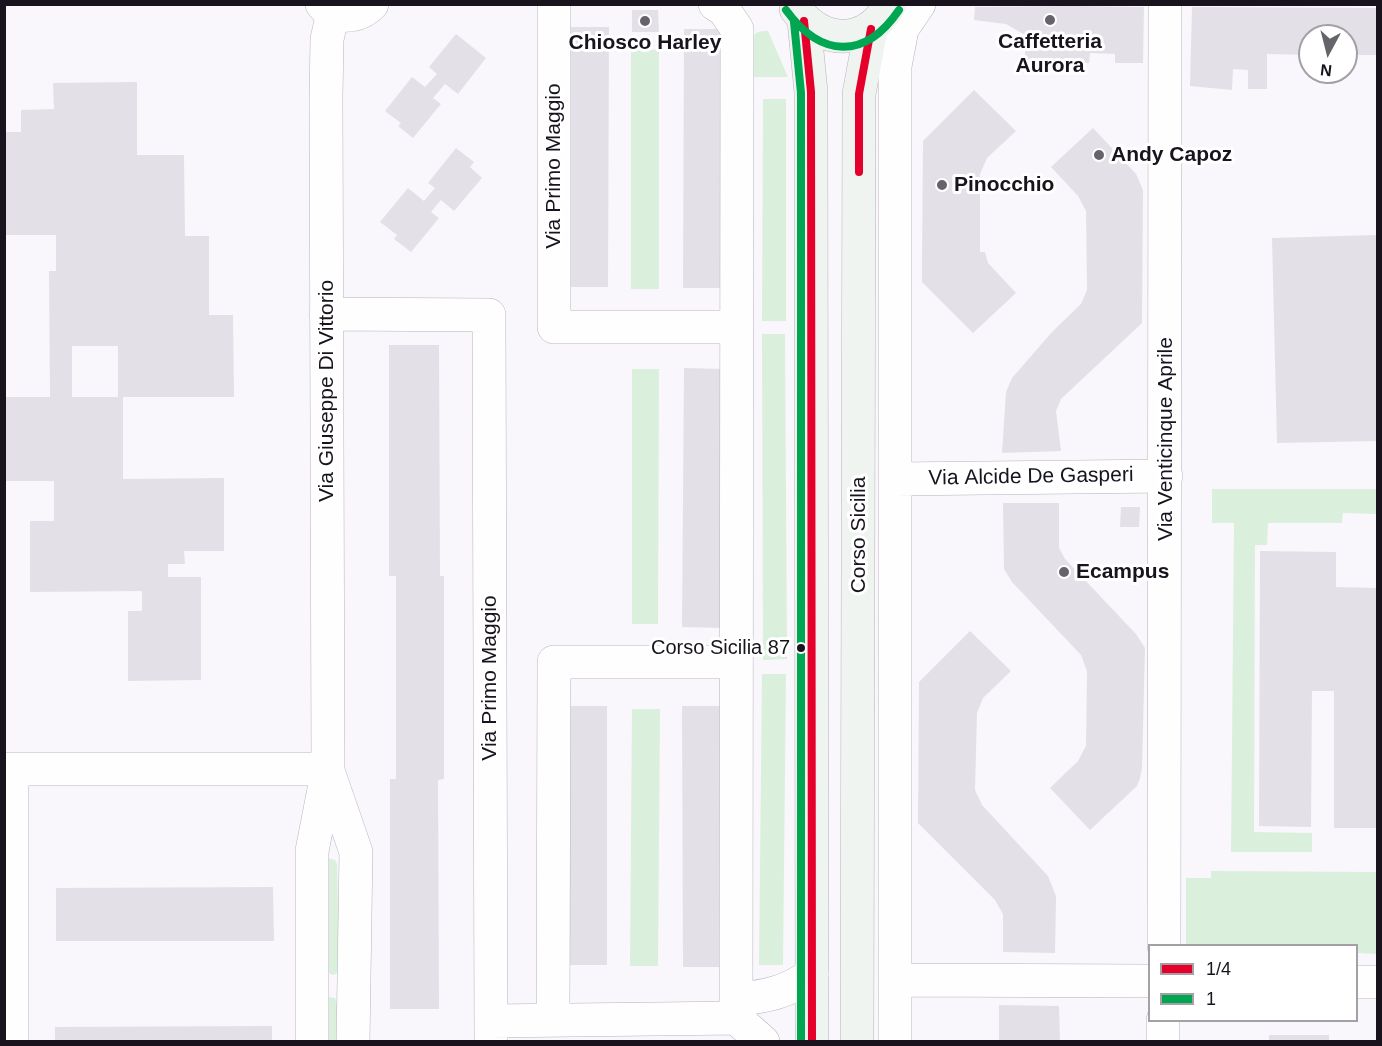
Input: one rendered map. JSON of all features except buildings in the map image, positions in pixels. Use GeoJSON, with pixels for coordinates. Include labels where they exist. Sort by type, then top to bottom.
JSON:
{"type":"FeatureCollection","features":[{"type":"Feature","properties":{"kind":"main road"},"geometry":{"type":"LineString","coordinates":[[799,13],[819,31],[836,36],[854,36],[880,17]]}},
{"type":"Feature","properties":{"kind":"main road"},"geometry":{"type":"LineString","coordinates":[[799,13],[811,92],[812,1041]]}},
{"type":"Feature","properties":{"kind":"main road","name":"Corso Sicilia"},"geometry":{"type":"LineString","coordinates":[[857,1041],[859,94],[880,17]]}},
{"type":"Feature","properties":{"kind":"street"},"geometry":{"type":"LineString","coordinates":[[327,9],[352,16],[362,13],[372,4]]}},
{"type":"Feature","properties":{"kind":"street","name":"Via Primo Maggio"},"geometry":{"type":"LineString","coordinates":[[555,4],[554,327],[737,327]]}},
{"type":"Feature","properties":{"kind":"street"},"geometry":{"type":"LineString","coordinates":[[895,1041],[895,66],[902,29],[919,4]]}},
{"type":"Feature","properties":{"kind":"street","name":"Via Venticinque Aprile"},"geometry":{"type":"LineString","coordinates":[[1164,944],[1165,4]]}},
{"type":"Feature","properties":{"kind":"street"},"geometry":{"type":"LineString","coordinates":[[720,7],[737,29],[736,1009],[763,1041]]}},
{"type":"Feature","properties":{"kind":"street","name":"Via Giuseppe Di Vittorio"},"geometry":{"type":"LineString","coordinates":[[312,1041],[312,851],[328,769],[327,9]]}},
{"type":"Feature","properties":{"kind":"street","name":"Via Primo Maggio"},"geometry":{"type":"LineString","coordinates":[[326,314],[489,315],[491,1031]]}},
{"type":"Feature","properties":{"kind":"street","name":"Via Alcide De Gasperi"},"geometry":{"type":"LineString","coordinates":[[896,479],[1166,476]]}},
{"type":"Feature","properties":{"kind":"street"},"geometry":{"type":"LineString","coordinates":[[553,1020],[554,662],[736,662]]}},
{"type":"Feature","properties":{"kind":"street"},"geometry":{"type":"LineString","coordinates":[[12,1041],[8,769],[328,769]]}},
{"type":"Feature","properties":{"kind":"street","name":"Via Giuseppe Di Vittorio"},"geometry":{"type":"LineString","coordinates":[[328,769],[356,852],[352,1041]]}},
{"type":"Feature","properties":{"kind":"street"},"geometry":{"type":"LineString","coordinates":[[858,868],[895,920]]}},
{"type":"Feature","properties":{"kind":"street"},"geometry":{"type":"LineString","coordinates":[[491,1031],[553,1020],[608,1030],[736,1009],[795,986],[812,974]]}},
{"type":"Feature","properties":{"kind":"street"},"geometry":{"type":"LineString","coordinates":[[895,980],[1148,981]]}},
{"type":"Feature","properties":{"kind":"street"},"geometry":{"type":"LineString","coordinates":[[1358,982],[1377,982]]}},
{"type":"Feature","properties":{"kind":"street"},"geometry":{"type":"LineString","coordinates":[[1163,1022],[1163,1041]]}},
{"type":"Feature","properties":{"kind":"green space"},"geometry":{"type":"Polygon","coordinates":[[[768,31],[788,77],[754,77],[753,38],[756,33],[768,31]]]}},
{"type":"Feature","properties":{"kind":"green space"},"geometry":{"type":"Polygon","coordinates":[[[631,49],[659,50],[659,289],[631,289],[631,49]]]}},
{"type":"Feature","properties":{"kind":"green space"},"geometry":{"type":"Polygon","coordinates":[[[763,99],[786,99],[786,321],[762,321],[763,99]]]}},
{"type":"Feature","properties":{"kind":"green space"},"geometry":{"type":"Polygon","coordinates":[[[762,334],[785,334],[787,659],[763,660],[762,334]]]}},
{"type":"Feature","properties":{"kind":"green space"},"geometry":{"type":"Polygon","coordinates":[[[632,369],[659,369],[658,624],[632,624],[632,369]]]}},
{"type":"Feature","properties":{"kind":"green space"},"geometry":{"type":"Polygon","coordinates":[[[1212,489],[1377,489],[1377,514],[1343,513],[1342,523],[1268,523],[1267,545],[1255,545],[1254,832],[1312,833],[1312,852],[1231,852],[1234,523],[1212,523],[1212,489]]]}},
{"type":"Feature","properties":{"kind":"green space"},"geometry":{"type":"Polygon","coordinates":[[[762,674],[786,674],[783,965],[759,965],[762,674]]]}},
{"type":"Feature","properties":{"kind":"green space"},"geometry":{"type":"Polygon","coordinates":[[[632,709],[660,709],[658,966],[630,966],[632,709]]]}},
{"type":"Feature","properties":{"kind":"green space"},"geometry":{"type":"Polygon","coordinates":[[[327,858],[335,860],[337,864],[339,969],[336,974],[332,975],[327,971],[327,858]]]}},
{"type":"Feature","properties":{"kind":"green space"},"geometry":{"type":"Polygon","coordinates":[[[1211,871],[1377,872],[1377,954],[1358,953],[1358,944],[1186,944],[1186,878],[1211,878],[1211,871]]]}},
{"type":"Feature","properties":{"kind":"green space"},"geometry":{"type":"Polygon","coordinates":[[[329,997],[335,998],[337,1004],[337,1041],[324,1042],[325,1000],[329,997]]]}},
{"type":"Feature","properties":{"kind":"transit line","name":"1"},"geometry":{"type":"LineString","coordinates":[[786,10],[814,37],[828,44],[843,47],[858,45],[872,38],[899,10]]}},
{"type":"Feature","properties":{"kind":"transit line","name":"1/4"},"geometry":{"type":"LineString","coordinates":[[804,21],[811,92],[812,1042]]}},
{"type":"Feature","properties":{"kind":"transit line","name":"1"},"geometry":{"type":"LineString","coordinates":[[794,22],[801,93],[801,1042]]}},
{"type":"Feature","properties":{"kind":"transit line","name":"1/4"},"geometry":{"type":"LineString","coordinates":[[859,172],[859,94],[871,29]]}},
{"type":"Feature","properties":{"kind":"place","name":"Caffetteria Aurora"},"geometry":{"type":"Point","coordinates":[1050,20]}},
{"type":"Feature","properties":{"kind":"place","name":"Chiosco Harley"},"geometry":{"type":"Point","coordinates":[645,21]}},
{"type":"Feature","properties":{"kind":"place","name":"Andy Capoz"},"geometry":{"type":"Point","coordinates":[1099,155]}},
{"type":"Feature","properties":{"kind":"place","name":"Pinocchio"},"geometry":{"type":"Point","coordinates":[942,185]}},
{"type":"Feature","properties":{"kind":"place","name":"Ecampus"},"geometry":{"type":"Point","coordinates":[1064,572]}},
{"type":"Feature","properties":{"kind":"place","name":"Corso Sicilia 87"},"geometry":{"type":"Point","coordinates":[801,648]}}]}
